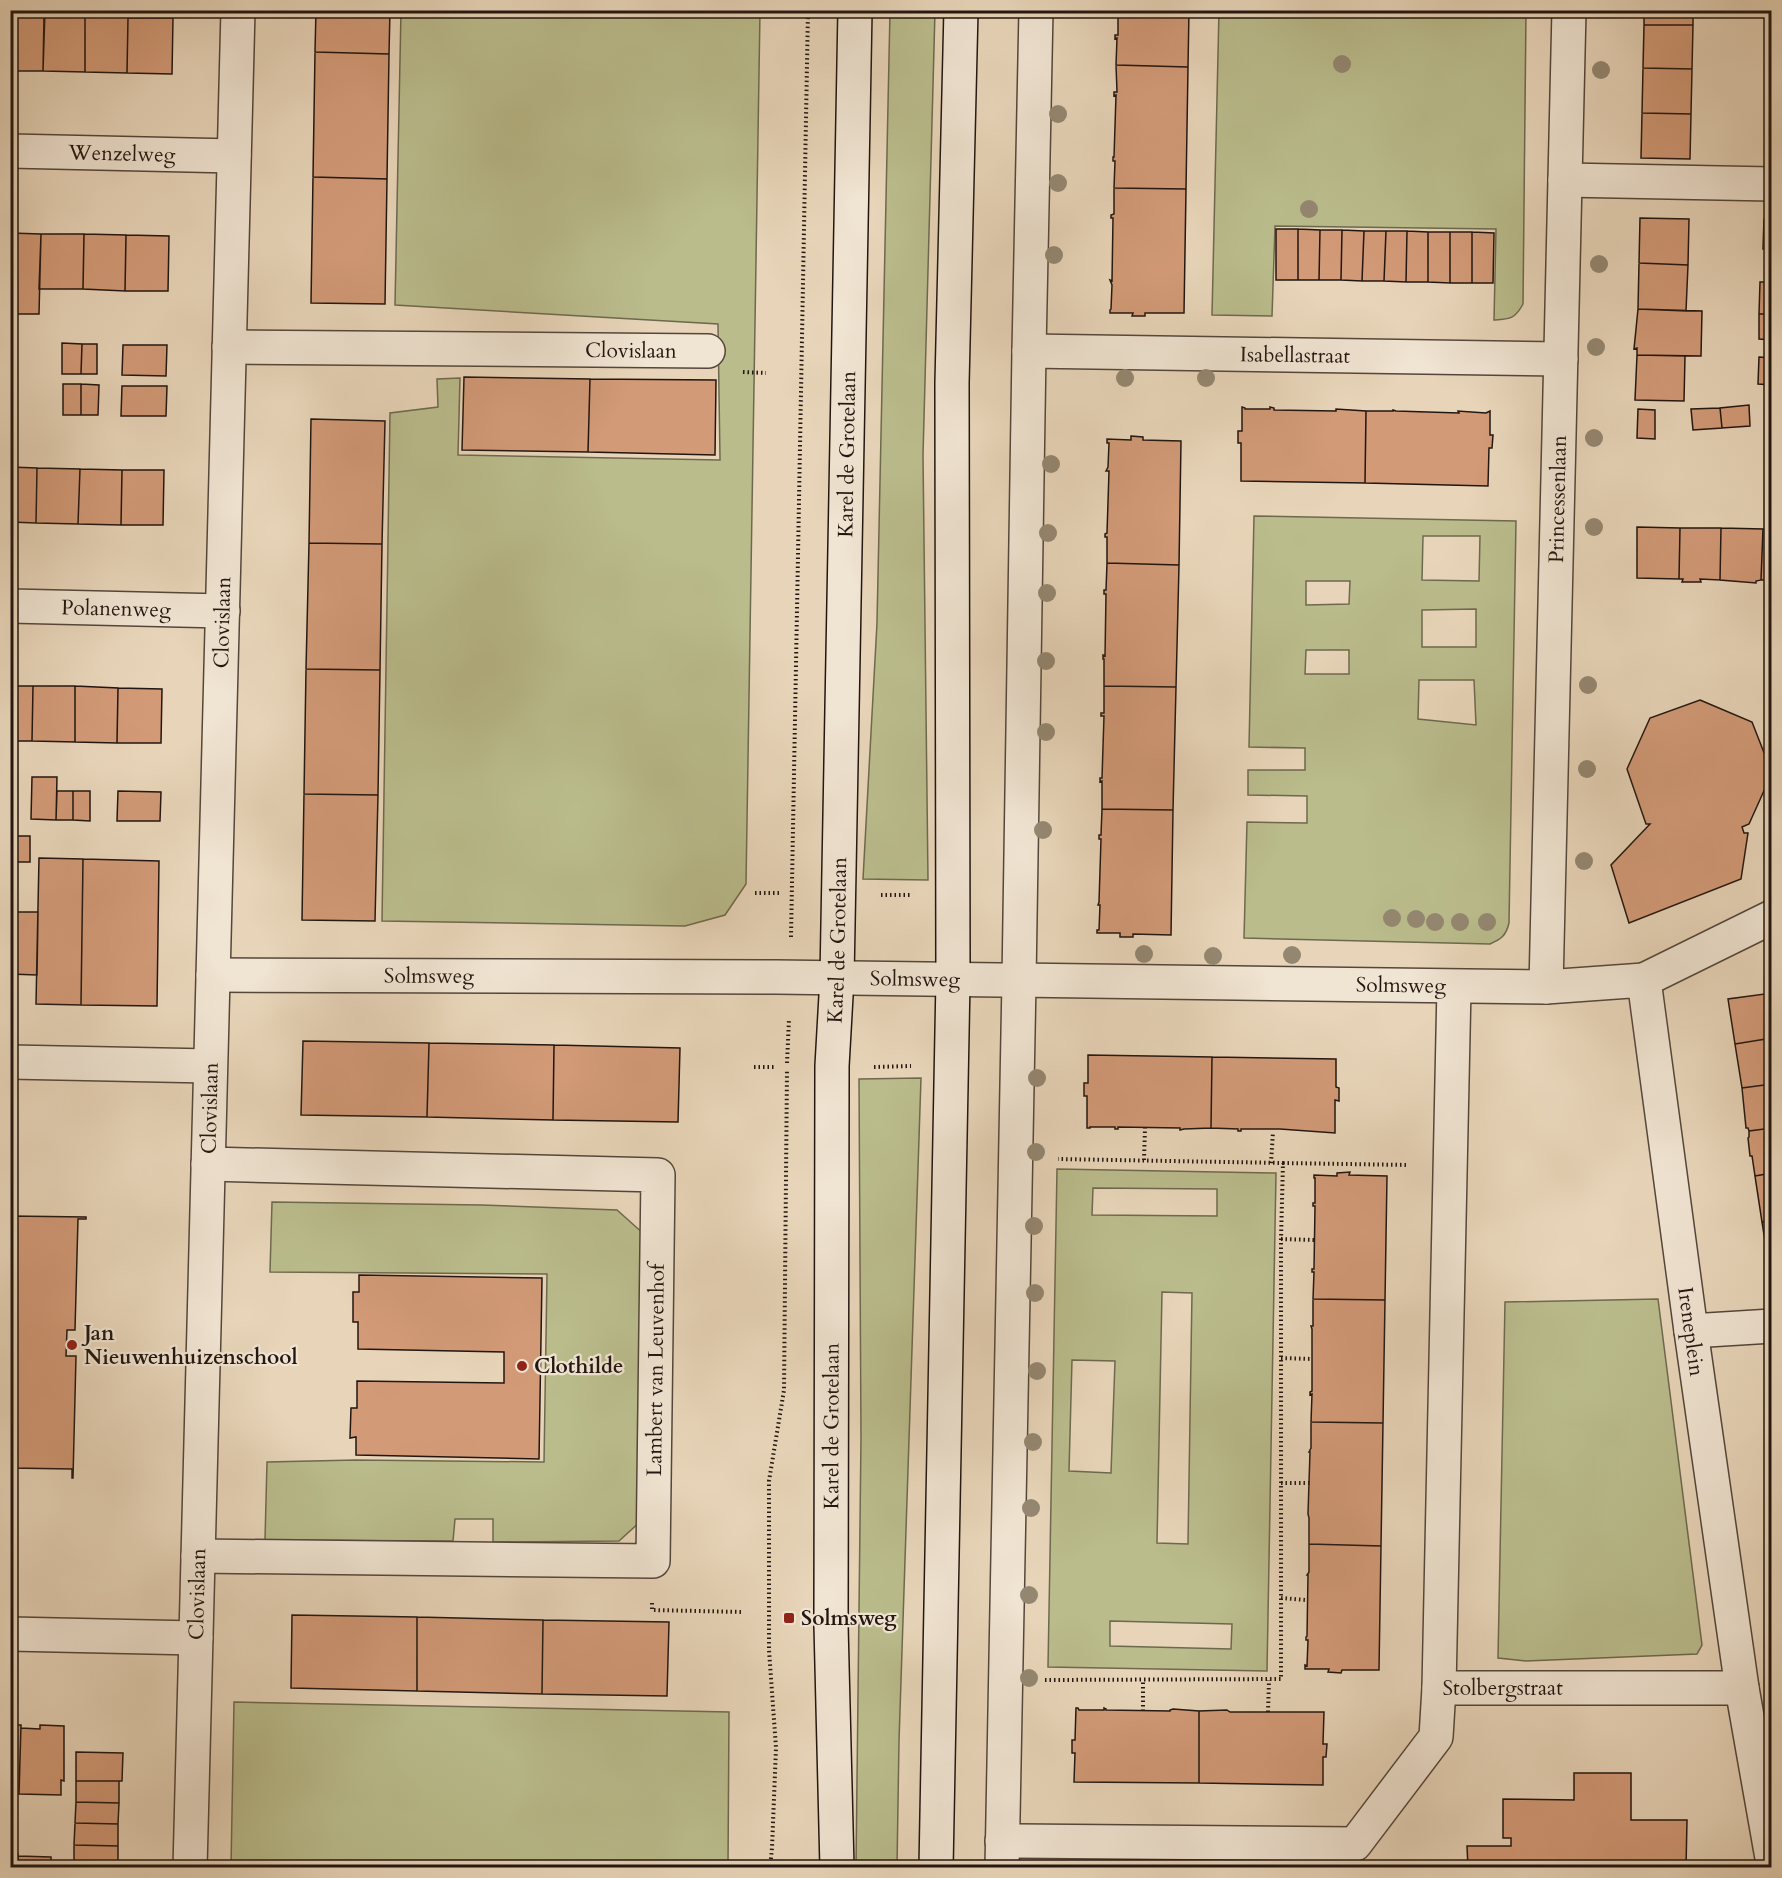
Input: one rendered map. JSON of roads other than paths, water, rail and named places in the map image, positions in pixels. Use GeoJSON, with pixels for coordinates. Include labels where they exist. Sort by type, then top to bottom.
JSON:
{"type":"FeatureCollection","features":[{"type":"Feature","properties":{"kind":"street","name":"Clovislaan"},"geometry":{"type":"LineString","coordinates":[[190,1868],[238,10]]}},
{"type":"Feature","properties":{"kind":"street","name":"Karel de Grotelaan"},"geometry":{"type":"LineString","coordinates":[[837,1868],[831,1565],[832,1066],[837,978],[855,10]]}},
{"type":"Feature","properties":{"kind":"street"},"geometry":{"type":"LineString","coordinates":[[936,1868],[953,980],[952,383],[961,10]]}},
{"type":"Feature","properties":{"kind":"street"},"geometry":{"type":"LineString","coordinates":[[1002,1855],[1036,10]]}},
{"type":"Feature","properties":{"kind":"street","name":"Princessenlaan"},"geometry":{"type":"LineString","coordinates":[[1546,987],[1569,10]]}},
{"type":"Feature","properties":{"kind":"street","name":"Wenzelweg"},"geometry":{"type":"LineString","coordinates":[[10,151],[234,156]]}},
{"type":"Feature","properties":{"kind":"street"},"geometry":{"type":"LineString","coordinates":[[1565,180],[1772,184]]}},
{"type":"Feature","properties":{"kind":"street","name":"Clovislaan"},"geometry":{"type":"LineString","coordinates":[[229,347],[708,351]]}},
{"type":"Feature","properties":{"kind":"street","name":"Isabellastraat"},"geometry":{"type":"LineString","coordinates":[[1029,351],[1560,359]]}},
{"type":"Feature","properties":{"kind":"street","name":"Polanenweg"},"geometry":{"type":"LineString","coordinates":[[10,606],[222,610]]}},
{"type":"Feature","properties":{"kind":"street"},"geometry":{"type":"LineString","coordinates":[[1546,987],[1644,980],[1772,917]]}},
{"type":"Feature","properties":{"kind":"street","name":"Solmsweg"},"geometry":{"type":"LineString","coordinates":[[213,975],[837,978],[1546,987]]}},
{"type":"Feature","properties":{"kind":"street","name":"Ireneplein"},"geometry":{"type":"LineString","coordinates":[[1644,980],[1742,1688],[1764,1779],[1772,1858]]}},
{"type":"Feature","properties":{"kind":"street"},"geometry":{"type":"LineString","coordinates":[[1439,1688],[1454,987]]}},
{"type":"Feature","properties":{"kind":"street"},"geometry":{"type":"LineString","coordinates":[[10,1062],[210,1066]]}},
{"type":"Feature","properties":{"kind":"street","name":"Lambert van Leuvenhof"},"geometry":{"type":"LineString","coordinates":[[198,1556],[652,1561],[658,1175],[208,1164]]}},
{"type":"Feature","properties":{"kind":"street"},"geometry":{"type":"LineString","coordinates":[[1691,1331],[1772,1326]]}},
{"type":"Feature","properties":{"kind":"street"},"geometry":{"type":"LineString","coordinates":[[10,1634],[196,1638]]}},
{"type":"Feature","properties":{"kind":"street","name":"Stolbergstraat"},"geometry":{"type":"LineString","coordinates":[[1002,1855],[1355,1844],[1436,1737],[1439,1688],[1742,1688]]}},
{"type":"Feature","properties":{"kind":"place","name":"Jan Nieuwenhuizenschool"},"geometry":{"type":"Point","coordinates":[72,1345]}},
{"type":"Feature","properties":{"kind":"place","name":"Clothilde"},"geometry":{"type":"Point","coordinates":[522,1366]}},
{"type":"Feature","properties":{"kind":"place","name":"Solmsweg"},"geometry":{"type":"Point","coordinates":[789,1618]}}]}
